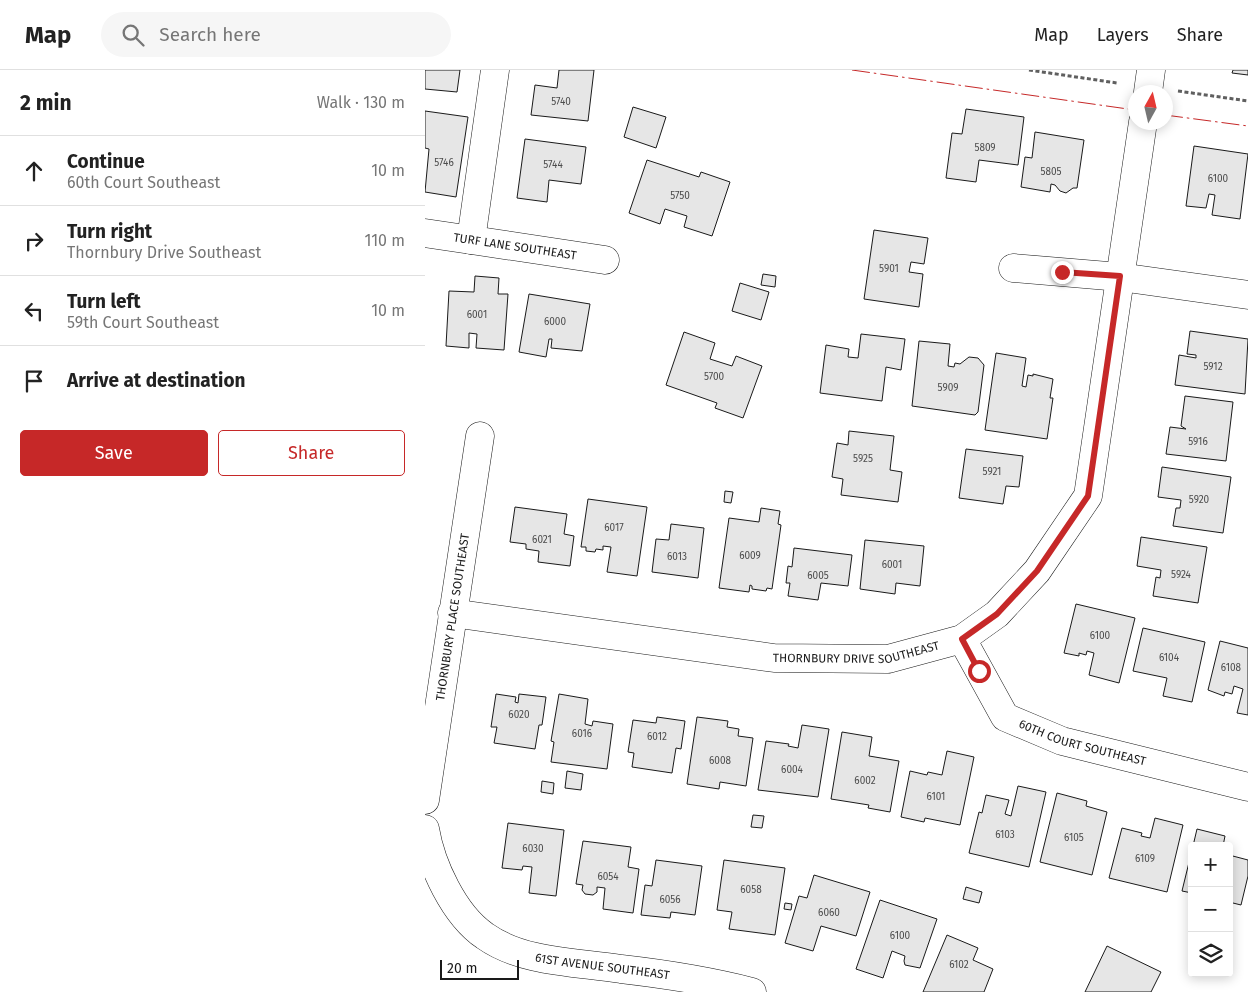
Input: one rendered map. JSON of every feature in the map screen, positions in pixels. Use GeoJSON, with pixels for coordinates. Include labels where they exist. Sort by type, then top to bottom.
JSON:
{"type":"FeatureCollection","features":[{"type":"Feature","properties":{"kind":"street"},"geometry":{"type":"LineString","coordinates":[[471,240],[495,70]]}},
{"type":"Feature","properties":{"kind":"street"},"geometry":{"type":"LineString","coordinates":[[1149,85],[1151,70]]}},
{"type":"Feature","properties":{"kind":"street","name":"THORNBURY DRIVE SOUTHEAST"},"geometry":{"type":"LineString","coordinates":[[452,613],[774,658],[888,659],[962,639],[997,614],[1037,571],[1088,496],[1142,130]]}},
{"type":"Feature","properties":{"kind":"street","name":"TURF LANE SOUTHEAST"},"geometry":{"type":"LineString","coordinates":[[425,233],[605,260]]}},
{"type":"Feature","properties":{"kind":"street"},"geometry":{"type":"LineString","coordinates":[[1013,268],[1120,276],[1248,295]]}},
{"type":"Feature","properties":{"kind":"street","name":"THORNBURY PLACE SOUTHEAST"},"geometry":{"type":"LineString","coordinates":[[425,800],[480,436]]}},
{"type":"Feature","properties":{"kind":"street","name":"60TH COURT SOUTHEAST"},"geometry":{"type":"LineString","coordinates":[[962,639],[1005,717],[1062,741],[1248,787]]}},
{"type":"Feature","properties":{"kind":"street","name":"61ST AVENUE SOUTHEAST"},"geometry":{"type":"LineString","coordinates":[[425,829],[428,846],[451,900],[485,936],[514,951],[544,958],[643,972],[752,992]]}},
{"type":"Feature","properties":{"kind":"path"},"geometry":{"type":"LineString","coordinates":[[1029,70],[1117,82]]}},
{"type":"Feature","properties":{"kind":"path"},"geometry":{"type":"LineString","coordinates":[[1178,91],[1248,101]]}},
{"type":"Feature","properties":{"kind":"building"},"geometry":{"type":"Polygon","coordinates":[[[425,70],[460,70],[457,92],[425,89],[425,70]]]}},
{"type":"Feature","properties":{"kind":"building"},"geometry":{"type":"Polygon","coordinates":[[[559,70],[594,70],[588,121],[531,115],[535,85],[557,88],[559,70]]]}},
{"type":"Feature","properties":{"kind":"building"},"geometry":{"type":"Polygon","coordinates":[[[1233,70],[1248,70],[1248,75],[1232,73],[1233,70]]]}},
{"type":"Feature","properties":{"kind":"building"},"geometry":{"type":"Polygon","coordinates":[[[633,107],[666,117],[656,148],[624,137],[633,107]]]}},
{"type":"Feature","properties":{"kind":"building"},"geometry":{"type":"Polygon","coordinates":[[[966,109],[1024,117],[1018,165],[979,160],[976,182],[946,178],[952,133],[962,134],[966,109]]]}},
{"type":"Feature","properties":{"kind":"building"},"geometry":{"type":"Polygon","coordinates":[[[425,111],[468,117],[456,197],[425,192],[429,149],[425,148],[425,111]]]}},
{"type":"Feature","properties":{"kind":"building"},"geometry":{"type":"Polygon","coordinates":[[[1035,132],[1084,140],[1077,188],[1073,188],[1066,193],[1051,184],[1050,192],[1021,187],[1025,157],[1032,158],[1035,132]]]}},
{"type":"Feature","properties":{"kind":"building"},"geometry":{"type":"Polygon","coordinates":[[[525,139],[586,147],[581,184],[549,180],[547,202],[517,198],[525,139]]]}},
{"type":"Feature","properties":{"kind":"building"},"geometry":{"type":"Polygon","coordinates":[[[1194,146],[1248,154],[1240,219],[1212,215],[1215,195],[1209,194],[1206,208],[1186,206],[1194,146]]]}},
{"type":"Feature","properties":{"kind":"building"},"geometry":{"type":"Polygon","coordinates":[[[647,160],[699,177],[701,172],[730,182],[712,236],[684,227],[687,216],[665,209],[660,224],[629,213],[647,160]]]}},
{"type":"Feature","properties":{"kind":"building"},"geometry":{"type":"Polygon","coordinates":[[[874,230],[928,238],[924,264],[911,262],[909,272],[923,274],[919,307],[864,299],[874,230]]]}},
{"type":"Feature","properties":{"kind":"building"},"geometry":{"type":"Polygon","coordinates":[[[763,274],[776,276],[775,287],[761,285],[763,274]]]}},
{"type":"Feature","properties":{"kind":"building"},"geometry":{"type":"Polygon","coordinates":[[[475,276],[499,278],[498,294],[508,294],[504,350],[476,348],[477,334],[469,333],[469,348],[446,346],[449,291],[474,292],[475,276]]]}},
{"type":"Feature","properties":{"kind":"building"},"geometry":{"type":"Polygon","coordinates":[[[740,283],[769,292],[761,320],[732,311],[740,283]]]}},
{"type":"Feature","properties":{"kind":"building"},"geometry":{"type":"Polygon","coordinates":[[[529,294],[590,304],[582,351],[551,348],[552,339],[549,339],[546,357],[519,352],[529,294]]]}},
{"type":"Feature","properties":{"kind":"building"},"geometry":{"type":"Polygon","coordinates":[[[1190,331],[1248,339],[1245,394],[1175,385],[1179,355],[1196,358],[1196,355],[1187,354],[1190,331]]]}},
{"type":"Feature","properties":{"kind":"building"},"geometry":{"type":"Polygon","coordinates":[[[684,332],[715,343],[710,359],[732,366],[736,356],[762,366],[743,418],[715,408],[717,403],[666,385],[684,332]]]}},
{"type":"Feature","properties":{"kind":"building"},"geometry":{"type":"Polygon","coordinates":[[[861,334],[905,339],[901,370],[886,367],[882,401],[820,393],[826,345],[849,349],[848,357],[858,358],[861,334]]]}},
{"type":"Feature","properties":{"kind":"building"},"geometry":{"type":"Polygon","coordinates":[[[919,341],[950,344],[948,366],[954,367],[955,363],[960,364],[969,357],[978,358],[984,365],[978,412],[975,415],[912,406],[919,341]]]}},
{"type":"Feature","properties":{"kind":"building"},"geometry":{"type":"Polygon","coordinates":[[[996,353],[1026,358],[1022,386],[1026,387],[1028,375],[1033,376],[1033,374],[1053,379],[1050,398],[1053,398],[1047,439],[985,430],[996,353]]]}},
{"type":"Feature","properties":{"kind":"building"},"geometry":{"type":"Polygon","coordinates":[[[1185,396],[1233,402],[1226,461],[1166,454],[1170,427],[1186,429],[1181,426],[1185,396]]]}},
{"type":"Feature","properties":{"kind":"building"},"geometry":{"type":"Polygon","coordinates":[[[849,431],[894,436],[890,470],[902,472],[898,502],[841,495],[843,479],[832,477],[837,443],[848,445],[849,431]]]}},
{"type":"Feature","properties":{"kind":"building"},"geometry":{"type":"Polygon","coordinates":[[[966,449],[1023,456],[1019,487],[1006,486],[1003,504],[959,498],[966,449]]]}},
{"type":"Feature","properties":{"kind":"building"},"geometry":{"type":"Polygon","coordinates":[[[1162,467],[1231,477],[1223,533],[1173,526],[1176,508],[1180,508],[1181,500],[1158,497],[1162,467]]]}},
{"type":"Feature","properties":{"kind":"building"},"geometry":{"type":"Polygon","coordinates":[[[725,491],[733,492],[731,503],[724,502],[725,491]]]}},
{"type":"Feature","properties":{"kind":"building"},"geometry":{"type":"Polygon","coordinates":[[[588,499],[647,507],[637,576],[607,572],[611,547],[603,546],[603,550],[596,549],[595,552],[586,551],[586,547],[581,547],[588,499]]]}},
{"type":"Feature","properties":{"kind":"building"},"geometry":{"type":"Polygon","coordinates":[[[515,507],[567,514],[564,534],[574,536],[570,566],[538,562],[539,551],[526,549],[526,544],[510,542],[515,507]]]}},
{"type":"Feature","properties":{"kind":"building"},"geometry":{"type":"Polygon","coordinates":[[[761,508],[780,511],[778,524],[781,525],[772,589],[767,588],[766,591],[752,589],[750,585],[749,592],[719,588],[729,518],[759,522],[761,508]]]}},
{"type":"Feature","properties":{"kind":"building"},"geometry":{"type":"Polygon","coordinates":[[[671,524],[704,528],[698,578],[652,572],[656,539],[669,540],[671,524]]]}},
{"type":"Feature","properties":{"kind":"building"},"geometry":{"type":"Polygon","coordinates":[[[1141,537],[1207,547],[1198,603],[1153,596],[1156,577],[1160,578],[1161,570],[1137,566],[1141,537]]]}},
{"type":"Feature","properties":{"kind":"building"},"geometry":{"type":"Polygon","coordinates":[[[865,540],[924,546],[920,586],[896,583],[895,594],[860,589],[865,540]]]}},
{"type":"Feature","properties":{"kind":"building"},"geometry":{"type":"Polygon","coordinates":[[[794,548],[852,555],[848,586],[821,583],[818,600],[788,596],[790,583],[786,583],[788,566],[792,567],[794,548]]]}},
{"type":"Feature","properties":{"kind":"building"},"geometry":{"type":"Polygon","coordinates":[[[1076,604],[1135,618],[1119,683],[1089,675],[1094,653],[1087,651],[1086,655],[1079,653],[1079,656],[1064,653],[1076,604]]]}},
{"type":"Feature","properties":{"kind":"building"},"geometry":{"type":"Polygon","coordinates":[[[1143,628],[1205,642],[1192,702],[1163,696],[1167,678],[1133,671],[1143,628]]]}},
{"type":"Feature","properties":{"kind":"building"},"geometry":{"type":"Polygon","coordinates":[[[1220,641],[1248,648],[1248,715],[1237,713],[1243,689],[1234,686],[1232,694],[1225,692],[1224,696],[1208,690],[1220,641]]]}},
{"type":"Feature","properties":{"kind":"building"},"geometry":{"type":"Polygon","coordinates":[[[496,694],[516,697],[515,702],[518,703],[519,694],[546,697],[542,725],[539,725],[535,749],[494,743],[497,727],[491,727],[496,694]]]}},
{"type":"Feature","properties":{"kind":"building"},"geometry":{"type":"Polygon","coordinates":[[[559,694],[588,699],[585,724],[592,726],[593,721],[613,724],[607,769],[551,762],[554,742],[551,741],[559,694]]]}},
{"type":"Feature","properties":{"kind":"building"},"geometry":{"type":"Polygon","coordinates":[[[657,717],[685,721],[681,749],[676,748],[672,773],[632,767],[634,753],[628,752],[633,720],[656,723],[657,717]]]}},
{"type":"Feature","properties":{"kind":"building"},"geometry":{"type":"Polygon","coordinates":[[[697,717],[728,721],[727,727],[739,729],[738,736],[753,738],[746,786],[720,782],[719,789],[687,784],[697,717]]]}},
{"type":"Feature","properties":{"kind":"building"},"geometry":{"type":"Polygon","coordinates":[[[802,725],[829,729],[818,797],[758,790],[766,741],[789,744],[788,746],[798,748],[802,725]]]}},
{"type":"Feature","properties":{"kind":"building"},"geometry":{"type":"Polygon","coordinates":[[[842,732],[872,737],[869,756],[899,761],[890,812],[868,808],[869,805],[831,799],[842,732]]]}},
{"type":"Feature","properties":{"kind":"building"},"geometry":{"type":"Polygon","coordinates":[[[947,751],[974,757],[960,825],[925,818],[924,822],[901,817],[910,771],[927,775],[928,772],[942,775],[947,751]]]}},
{"type":"Feature","properties":{"kind":"building"},"geometry":{"type":"Polygon","coordinates":[[[567,771],[583,774],[581,790],[565,788],[567,771]]]}},
{"type":"Feature","properties":{"kind":"building"},"geometry":{"type":"Polygon","coordinates":[[[542,781],[554,783],[553,794],[541,792],[542,781]]]}},
{"type":"Feature","properties":{"kind":"building"},"geometry":{"type":"Polygon","coordinates":[[[1018,786],[1046,792],[1029,867],[969,853],[979,812],[982,813],[986,795],[1009,800],[1005,814],[1011,816],[1018,786]]]}},
{"type":"Feature","properties":{"kind":"building"},"geometry":{"type":"Polygon","coordinates":[[[1057,793],[1087,801],[1086,806],[1107,812],[1092,875],[1040,862],[1057,793]]]}},
{"type":"Feature","properties":{"kind":"building"},"geometry":{"type":"Polygon","coordinates":[[[753,815],[764,816],[762,828],[751,827],[753,815]]]}},
{"type":"Feature","properties":{"kind":"building"},"geometry":{"type":"Polygon","coordinates":[[[1155,818],[1183,825],[1167,892],[1109,878],[1122,828],[1142,833],[1141,836],[1150,838],[1155,818]]]}},
{"type":"Feature","properties":{"kind":"building"},"geometry":{"type":"Polygon","coordinates":[[[508,823],[564,830],[556,896],[529,893],[532,867],[523,866],[522,870],[502,868],[508,823]]]}},
{"type":"Feature","properties":{"kind":"building"},"geometry":{"type":"Polygon","coordinates":[[[1197,829],[1225,836],[1224,842],[1194,842],[1197,829]]]}},
{"type":"Feature","properties":{"kind":"building"},"geometry":{"type":"Polygon","coordinates":[[[583,841],[631,847],[628,867],[639,869],[633,913],[603,909],[605,888],[597,887],[597,892],[593,895],[585,894],[582,890],[583,885],[576,884],[583,841]]]}},
{"type":"Feature","properties":{"kind":"building"},"geometry":{"type":"Polygon","coordinates":[[[1233,856],[1248,860],[1248,876],[1241,905],[1233,903],[1233,856]]]}},
{"type":"Feature","properties":{"kind":"building"},"geometry":{"type":"Polygon","coordinates":[[[656,860],[702,866],[695,915],[671,912],[670,918],[641,915],[645,885],[652,886],[656,860]]]}},
{"type":"Feature","properties":{"kind":"building"},"geometry":{"type":"Polygon","coordinates":[[[724,860],[785,868],[775,935],[729,929],[732,912],[717,910],[724,860]]]}},
{"type":"Feature","properties":{"kind":"building"},"geometry":{"type":"Polygon","coordinates":[[[1188,866],[1188,892],[1182,891],[1188,866]]]}},
{"type":"Feature","properties":{"kind":"building"},"geometry":{"type":"Polygon","coordinates":[[[814,875],[870,892],[856,936],[821,926],[813,951],[785,943],[799,896],[807,898],[814,875]]]}},
{"type":"Feature","properties":{"kind":"building"},"geometry":{"type":"Polygon","coordinates":[[[966,887],[982,892],[979,903],[963,899],[966,887]]]}},
{"type":"Feature","properties":{"kind":"building"},"geometry":{"type":"Polygon","coordinates":[[[880,900],[937,919],[920,968],[905,965],[905,956],[892,951],[883,978],[856,969],[880,900]]]}},
{"type":"Feature","properties":{"kind":"building"},"geometry":{"type":"Polygon","coordinates":[[[785,903],[792,904],[791,910],[784,909],[785,903]]]}},
{"type":"Feature","properties":{"kind":"building"},"geometry":{"type":"Polygon","coordinates":[[[947,935],[978,948],[973,960],[993,969],[984,992],[923,992],[947,935]]]}},
{"type":"Feature","properties":{"kind":"building"},"geometry":{"type":"Polygon","coordinates":[[[1107,946],[1161,972],[1151,992],[1085,992],[1107,946]]]}},
{"type":"Feature","properties":{"kind":"power"},"geometry":{"type":"LineString","coordinates":[[852,70],[1128,109]]}},
{"type":"Feature","properties":{"kind":"power"},"geometry":{"type":"LineString","coordinates":[[1173,116],[1248,126]]}},
{"type":"Feature","properties":{"kind":"route"},"geometry":{"type":"LineString","coordinates":[[979,671],[962,639],[997,614],[1037,571],[1088,496],[1120,276],[1062,272]]}}]}
